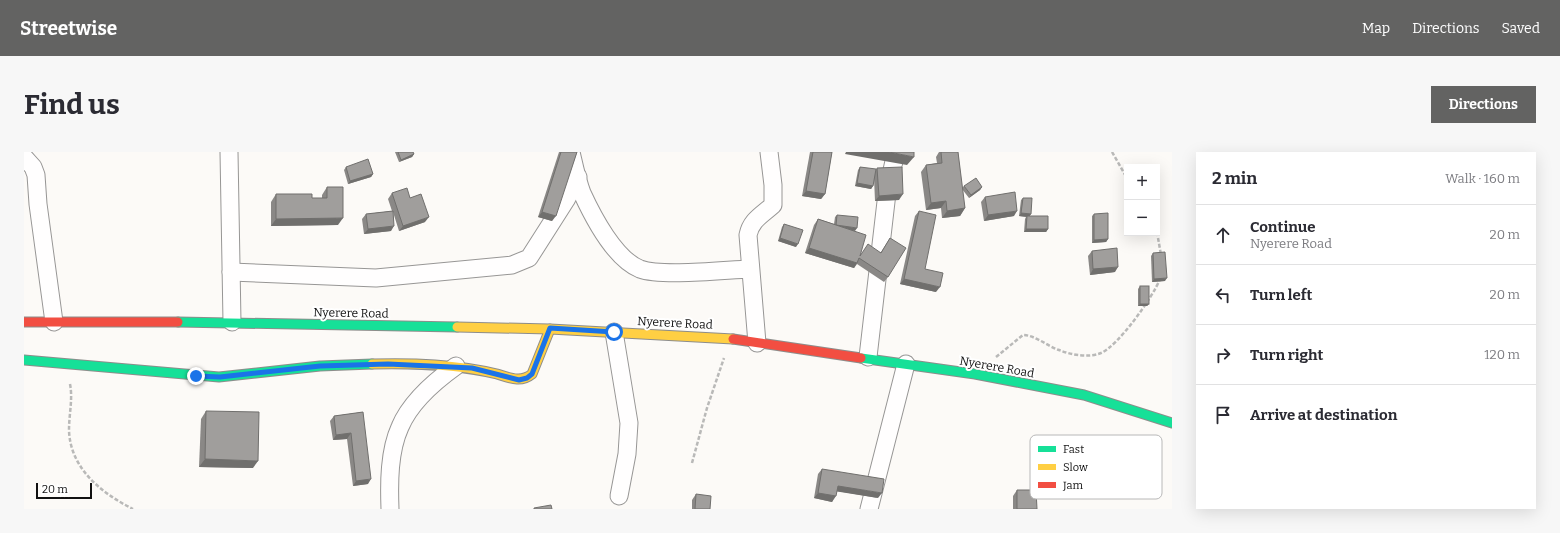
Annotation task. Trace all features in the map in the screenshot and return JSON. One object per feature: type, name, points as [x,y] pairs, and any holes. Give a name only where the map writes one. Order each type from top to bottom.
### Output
[{"type":"main road","name":"Nyerere Road","points":[[24,322],[232,322],[550,328],[731,339],[868,357],[975,374],[1084,396],[1172,423]]},
{"type":"main road","points":[[24,360],[102,368],[152,370],[196,376],[220,377],[320,366],[388,364],[456,366],[472,368],[519,380],[527,378],[532,374],[550,328]]},
{"type":"street","points":[[229,152],[232,322]]},
{"type":"street","points":[[757,343],[748,235],[750,226],[773,205],[773,185],[769,152]]},
{"type":"street","points":[[868,357],[887,193],[896,152]]},
{"type":"street","points":[[574,154],[582,192],[599,225],[621,256],[640,268],[661,272],[750,269]]},
{"type":"street","points":[[24,157],[33,167],[36,175],[41,232],[54,322]]},
{"type":"street","points":[[230,272],[316,277],[376,278],[512,265],[529,258],[566,200],[578,177]]},
{"type":"street","points":[[614,332],[629,423],[626,454],[619,496]]},
{"type":"street","points":[[869,509],[906,364]]},
{"type":"street","points":[[390,509],[389,488],[393,452],[400,426],[416,402],[430,386],[456,366]]},
{"type":"path","points":[[1112,152],[1124,173]]},
{"type":"path","points":[[1158,236],[1162,250],[1162,262]]},
{"type":"path","points":[[975,374],[1023,335],[1032,336],[1060,351],[1090,355],[1101,353],[1116,341],[1144,308],[1156,288],[1162,274]]},
{"type":"path","points":[[692,464],[707,408],[731,339]]},
{"type":"path","points":[[65,363],[71,395],[70,440],[75,457],[99,489],[133,509]]},
{"type":"building","points":[[398,152],[413,152],[414,154],[401,160]]},
{"type":"building","points":[[561,152],[577,152],[556,216],[542,212]]},
{"type":"building","points":[[813,152],[832,152],[825,194],[806,191]]},
{"type":"building","points":[[889,152],[914,152],[914,157]]},
{"type":"building","points":[[941,152],[958,152],[965,208],[947,211],[946,201],[931,203],[926,165],[942,163]]},
{"type":"building","points":[[368,159],[373,174],[350,181],[346,167]]},
{"type":"building","points":[[860,167],[876,169],[873,186],[857,183]]},
{"type":"building","points":[[902,167],[903,194],[879,196],[877,168]]},
{"type":"building","points":[[976,178],[982,187],[971,195],[964,186]]},
{"type":"building","points":[[327,187],[343,187],[343,218],[276,219],[276,194],[312,194],[312,198],[327,198]]},
{"type":"building","points":[[407,188],[410,198],[421,194],[429,217],[403,226],[392,193]]},
{"type":"building","points":[[1015,192],[1017,211],[988,215],[985,197]]},
{"type":"building","points":[[1023,198],[1032,198],[1031,214],[1021,213]]},
{"type":"building","points":[[393,211],[394,226],[368,229],[366,214]]},
{"type":"building","points":[[919,211],[936,215],[925,269],[943,273],[940,287],[904,279]]},
{"type":"building","points":[[1108,213],[1108,239],[1094,240],[1094,214]]},
{"type":"building","points":[[837,215],[858,217],[857,228],[836,225]]},
{"type":"building","points":[[1027,216],[1048,216],[1048,229],[1026,229]]},
{"type":"building","points":[[818,219],[866,235],[860,256],[868,244],[881,253],[890,238],[906,248],[888,277],[859,258],[857,263],[809,248]]},
{"type":"building","points":[[784,224],[803,230],[798,244],[780,238]]},
{"type":"building","points":[[1117,248],[1118,267],[1093,269],[1092,251]]},
{"type":"building","points":[[1165,252],[1167,278],[1154,279],[1153,253]]},
{"type":"building","points":[[1140,286],[1149,286],[1149,304],[1140,304]]},
{"type":"building","points":[[206,411],[259,412],[258,461],[205,459]]},
{"type":"building","points":[[363,412],[371,479],[356,481],[351,433],[336,435],[334,416]]},
{"type":"building","points":[[822,469],[884,479],[882,493],[838,486],[836,496],[818,493]]},
{"type":"building","points":[[1017,490],[1030,490],[1030,499],[1036,499],[1037,509],[1017,509]]},
{"type":"building","points":[[696,494],[711,496],[710,509],[695,509]]},
{"type":"building","points":[[551,505],[552,509],[534,509],[534,508]]},
{"type":"traffic: fast","points":[[178,322],[457,327]]},
{"type":"traffic: fast","points":[[861,358],[975,374],[1084,395],[1172,423]]},
{"type":"traffic: fast","points":[[24,360],[219,377],[320,366],[372,364]]},
{"type":"traffic: slow","points":[[457,327],[550,329],[733,339]]},
{"type":"traffic: slow","points":[[372,364],[451,366],[520,379],[528,377],[532,374],[550,329]]},
{"type":"traffic: jam","points":[[24,322],[178,322]]},
{"type":"traffic: jam","points":[[733,339],[861,358]]},
{"type":"route","points":[[196,376],[220,377],[320,366],[388,364],[456,366],[472,368],[519,380],[527,378],[532,374],[550,328],[614,332]]}]
